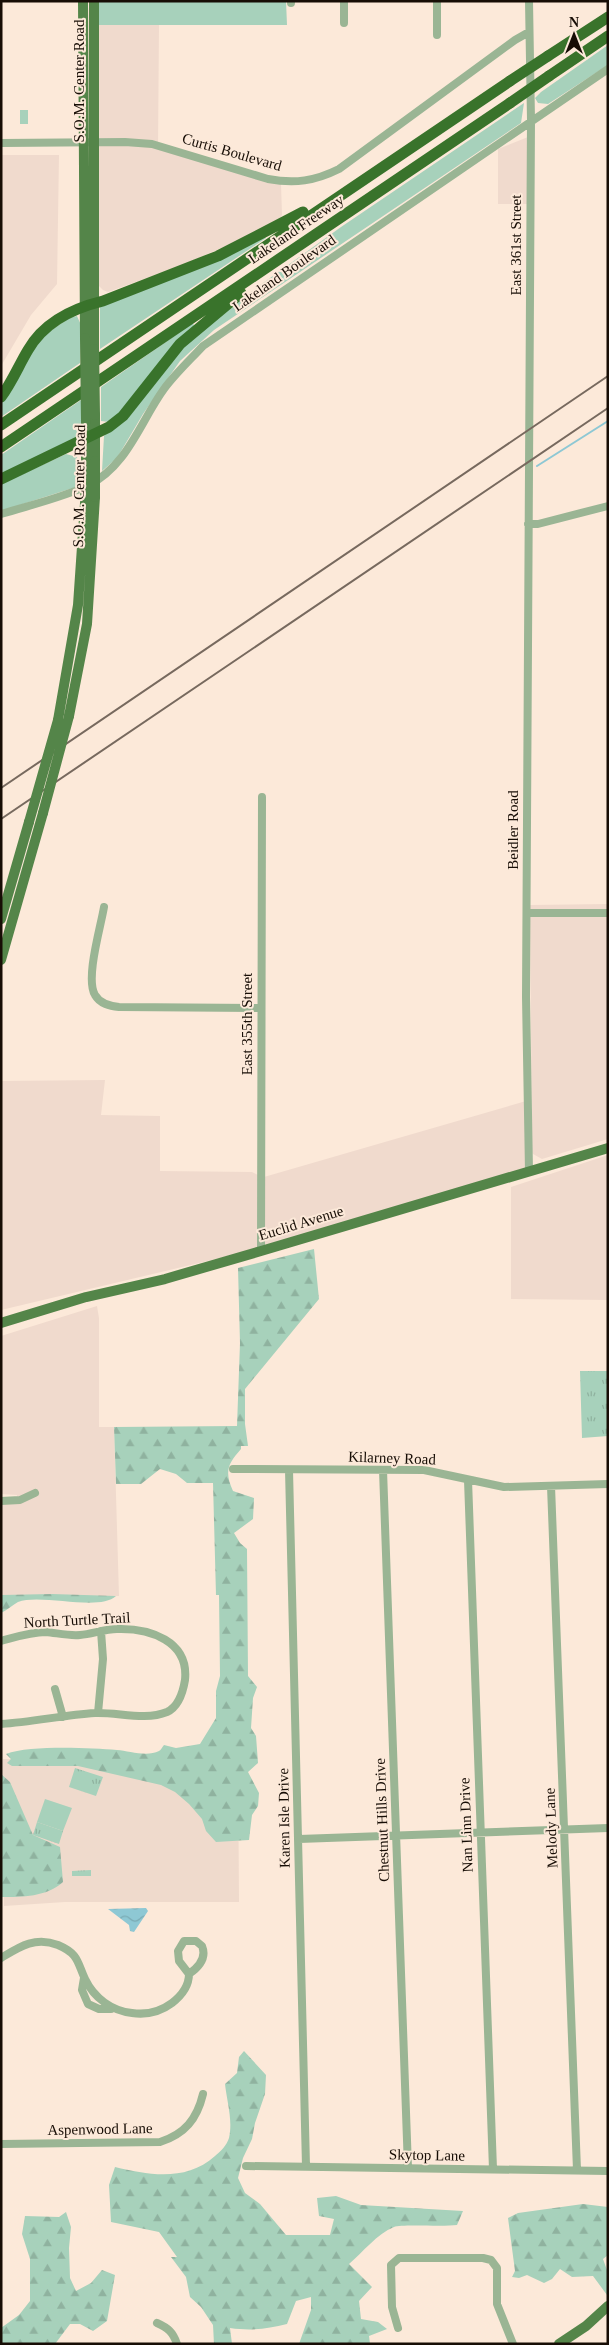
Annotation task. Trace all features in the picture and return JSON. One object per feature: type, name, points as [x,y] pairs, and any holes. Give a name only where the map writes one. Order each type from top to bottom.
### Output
[{"type":"highway","name":"Lakeland Freeway","points":[[1,425],[510,81],[608,17]]},
{"type":"highway","name":"Lakeland Freeway","points":[[1,447],[608,36]]},
{"type":"highway","points":[[1,396],[41,332],[59,319],[89,304],[218,256],[287,222],[369,176]]},
{"type":"highway","points":[[1,479],[109,427],[123,416],[180,344],[210,317],[375,198],[398,178]]},
{"type":"main road","name":"S.O.M. Center Road","points":[[84,1],[90,142]]},
{"type":"main road","name":"S.O.M. Center Road","points":[[1,960],[69,716],[87,624],[95,497],[95,461],[86,422],[94,1]]},
{"type":"main road","name":"S.O.M. Center Road","points":[[1,919],[58,720],[78,605],[86,469],[95,415],[89,335]]},
{"type":"main road","name":"Euclid Avenue","points":[[1,1323],[104,1292],[163,1279],[261,1251],[608,1148]]},
{"type":"main road","points":[[559,2344],[586,2326],[608,2306]]},
{"type":"street","points":[[344,1],[344,23]]},
{"type":"street","points":[[437,1],[437,35]]},
{"type":"street","name":"East 361st Street","points":[[528,489],[531,120],[529,1]]},
{"type":"street","name":"Curtis Boulevard","points":[[1,143],[90,142],[152,144],[268,179],[287,183],[306,181],[323,177],[339,169],[498,52],[529,32]]},
{"type":"street","name":"Lakeland Boulevard","points":[[1,514],[71,492],[90,484],[106,473],[122,458],[164,388],[202,346],[608,69]]},
{"type":"street","name":"Beidler Road","points":[[528,489],[527,913],[529,1171]]},
{"type":"street","points":[[528,524],[538,524],[608,506]]},
{"type":"street","name":"East 355th Street","points":[[261,1251],[262,797]]},
{"type":"street","points":[[104,907],[92,979],[95,996],[100,1002],[119,1007],[261,1008]]},
{"type":"street","points":[[527,913],[608,913]]},
{"type":"street","name":"Kilarney Road","points":[[233,1469],[437,1472],[504,1487],[608,1484]]},
{"type":"street","name":"Karen Isle Drive","points":[[289,1470],[306,2166]]},
{"type":"street","name":"Chestnut Hills Drive","points":[[383,1470],[408,2168]]},
{"type":"street","name":"Nan Linn Drive","points":[[468,1480],[493,2169]]},
{"type":"street","name":"Melody Lane","points":[[551,1486],[577,2170]]},
{"type":"street","points":[[1,1501],[20,1500],[35,1493]]},
{"type":"street","name":"North Turtle Trail","points":[[1,1641],[32,1633],[78,1635],[116,1629],[160,1635],[179,1650],[185,1676],[184,1690],[169,1711],[154,1716],[98,1713]]},
{"type":"street","points":[[1,1724],[98,1713],[103,1659],[101,1631]]},
{"type":"street","points":[[55,1689],[63,1717]]},
{"type":"street","points":[[299,1839],[608,1828]]},
{"type":"street","points":[[1,1958],[25,1944],[49,1942],[71,1952],[81,1966],[84,1978],[97,1996],[111,2009]]},
{"type":"street","points":[[84,1978],[82,1990],[88,2004],[99,2009],[140,2014],[160,2010],[173,2002],[188,1982],[189,1974]]},
{"type":"street","name":"Aspenwood Lane","points":[[1,2144],[160,2142],[182,2132],[192,2122],[199,2109],[203,2094]]},
{"type":"street","name":"Skytop Lane","points":[[246,2166],[608,2171]]},
{"type":"street","points":[[398,2328],[392,2308],[391,2265],[394,2260],[399,2258],[483,2258],[491,2260],[497,2268],[497,2304],[513,2344]]},
{"type":"street","points":[[157,2323],[168,2328],[174,2334],[177,2344]]},
{"type":"shaded area","points":[[98,25],[159,25],[158,148],[281,184],[282,215],[278,223],[180,266],[108,292],[97,284]]},
{"type":"shaded area","points":[[528,137],[528,204],[498,204],[498,149]]},
{"type":"shaded area","points":[[1,155],[59,155],[57,284],[31,315],[1,366]]},
{"type":"shaded area","points":[[608,904],[608,1139],[542,1159],[533,1154],[532,1151],[530,905]]},
{"type":"shaded area","points":[[105,1080],[101,1115],[160,1116],[160,1171],[252,1172],[260,1176],[258,1249],[1,1310],[1,1081]]},
{"type":"shaded area","points":[[526,1101],[527,1169],[264,1247],[264,1177]]},
{"type":"shaded area","points":[[608,1155],[608,1300],[511,1299],[511,1187]]},
{"type":"shaded area","points":[[97,1306],[99,1318],[99,1427],[114,1427],[119,1596],[1,1597],[1,1502],[16,1502],[17,1495],[1,1494],[1,1336]]},
{"type":"shaded area","points":[[3,1759],[238,1760],[239,1902],[65,1902],[4,1906]]},
{"type":"green space","points":[[98,1],[286,1],[287,25],[98,25]]},
{"type":"green space","points":[[608,45],[608,65],[548,104],[538,103],[535,98],[541,92]]},
{"type":"green space","points":[[524,103],[521,123],[214,330],[180,361],[143,414],[117,458],[102,471],[104,436],[181,347],[227,309],[341,227]]},
{"type":"green space","points":[[20,110],[28,110],[28,124],[20,124]]},
{"type":"green space","points":[[265,236],[266,238],[100,349],[100,307]]},
{"type":"green space","points":[[77,316],[81,325],[80,363],[1,417],[1,401],[36,341],[69,318]]},
{"type":"green space","points":[[193,323],[194,326],[130,404],[109,422],[101,421],[101,387]]},
{"type":"green space","points":[[81,400],[81,429],[77,437],[1,474],[1,455]]},
{"type":"green space","points":[[66,454],[77,457],[80,469],[79,486],[1,511],[1,484]]},
{"type":"green space","points":[[314,1249],[319,1299],[245,1389],[245,1424],[248,1446],[241,1446],[241,1449],[230,1464],[228,1473],[233,1491],[254,1498],[253,1519],[234,1533],[240,1543],[247,1549],[248,1676],[257,1687],[253,1698],[251,1728],[256,1736],[258,1763],[248,1772],[259,1793],[258,1806],[252,1815],[249,1840],[216,1842],[206,1831],[202,1819],[189,1804],[175,1792],[161,1785],[78,1766],[12,1766],[7,1763],[11,1759],[6,1754],[30,1749],[60,1748],[117,1750],[144,1754],[154,1753],[160,1751],[164,1745],[176,1748],[200,1744],[216,1718],[216,1691],[220,1676],[219,1595],[216,1595],[213,1483],[187,1483],[176,1474],[160,1469],[141,1484],[116,1484],[114,1427],[237,1426],[240,1343],[238,1268]]},
{"type":"green space","points":[[580,1371],[608,1371],[608,1436],[582,1438]]},
{"type":"green space","points":[[1,1595],[116,1596],[108,1600],[84,1603],[28,1600],[18,1602],[1,1613]]},
{"type":"green space","points":[[75,1768],[103,1777],[96,1796],[69,1787]]},
{"type":"green space","points":[[1,1774],[10,1782],[33,1835],[60,1847],[63,1882],[49,1891],[26,1896],[1,1897]]},
{"type":"green space","points":[[45,1799],[72,1808],[63,1831],[37,1822]]},
{"type":"green space","points":[[37,1822],[63,1831],[59,1844],[33,1835]]},
{"type":"green space","points":[[91,1870],[91,1876],[72,1876],[72,1871]]},
{"type":"green space","points":[[244,2051],[266,2075],[265,2094],[238,2178],[245,2193],[260,2204],[286,2235],[330,2235],[334,2219],[319,2216],[317,2198],[336,2196],[361,2205],[463,2211],[457,2225],[394,2227],[376,2239],[349,2264],[372,2287],[359,2301],[361,2319],[378,2322],[387,2329],[369,2336],[370,2344],[299,2344],[311,2310],[311,2297],[296,2301],[287,2324],[259,2329],[230,2328],[232,2344],[214,2344],[213,2325],[201,2307],[190,2297],[186,2277],[171,2257],[177,2257],[159,2232],[111,2222],[109,2185],[115,2167],[154,2174],[180,2173],[204,2164],[225,2146],[229,2138],[230,2124],[225,2084],[237,2073],[239,2057]]},
{"type":"green space","points":[[583,2204],[608,2207],[608,2255],[603,2259],[608,2273],[607,2295],[593,2276],[572,2277],[560,2269],[552,2279],[544,2283],[527,2275],[519,2278],[512,2277],[515,2271],[508,2218],[518,2213]]},
{"type":"green space","points":[[66,2212],[71,2227],[69,2248],[70,2278],[76,2291],[91,2283],[102,2270],[115,2275],[107,2321],[93,2331],[80,2324],[70,2324],[55,2344],[1,2344],[1,2328],[19,2315],[30,2301],[30,2259],[22,2234],[25,2216],[59,2217]]},
{"type":"water","points":[[146,1908],[148,1911],[134,1932],[130,1931],[129,1925],[108,1909]]},
{"type":"waterway","points":[[537,466],[608,421]]},
{"type":"railway","points":[[1,788],[608,376]]},
{"type":"railway","points":[[1,819],[608,408]]}]
